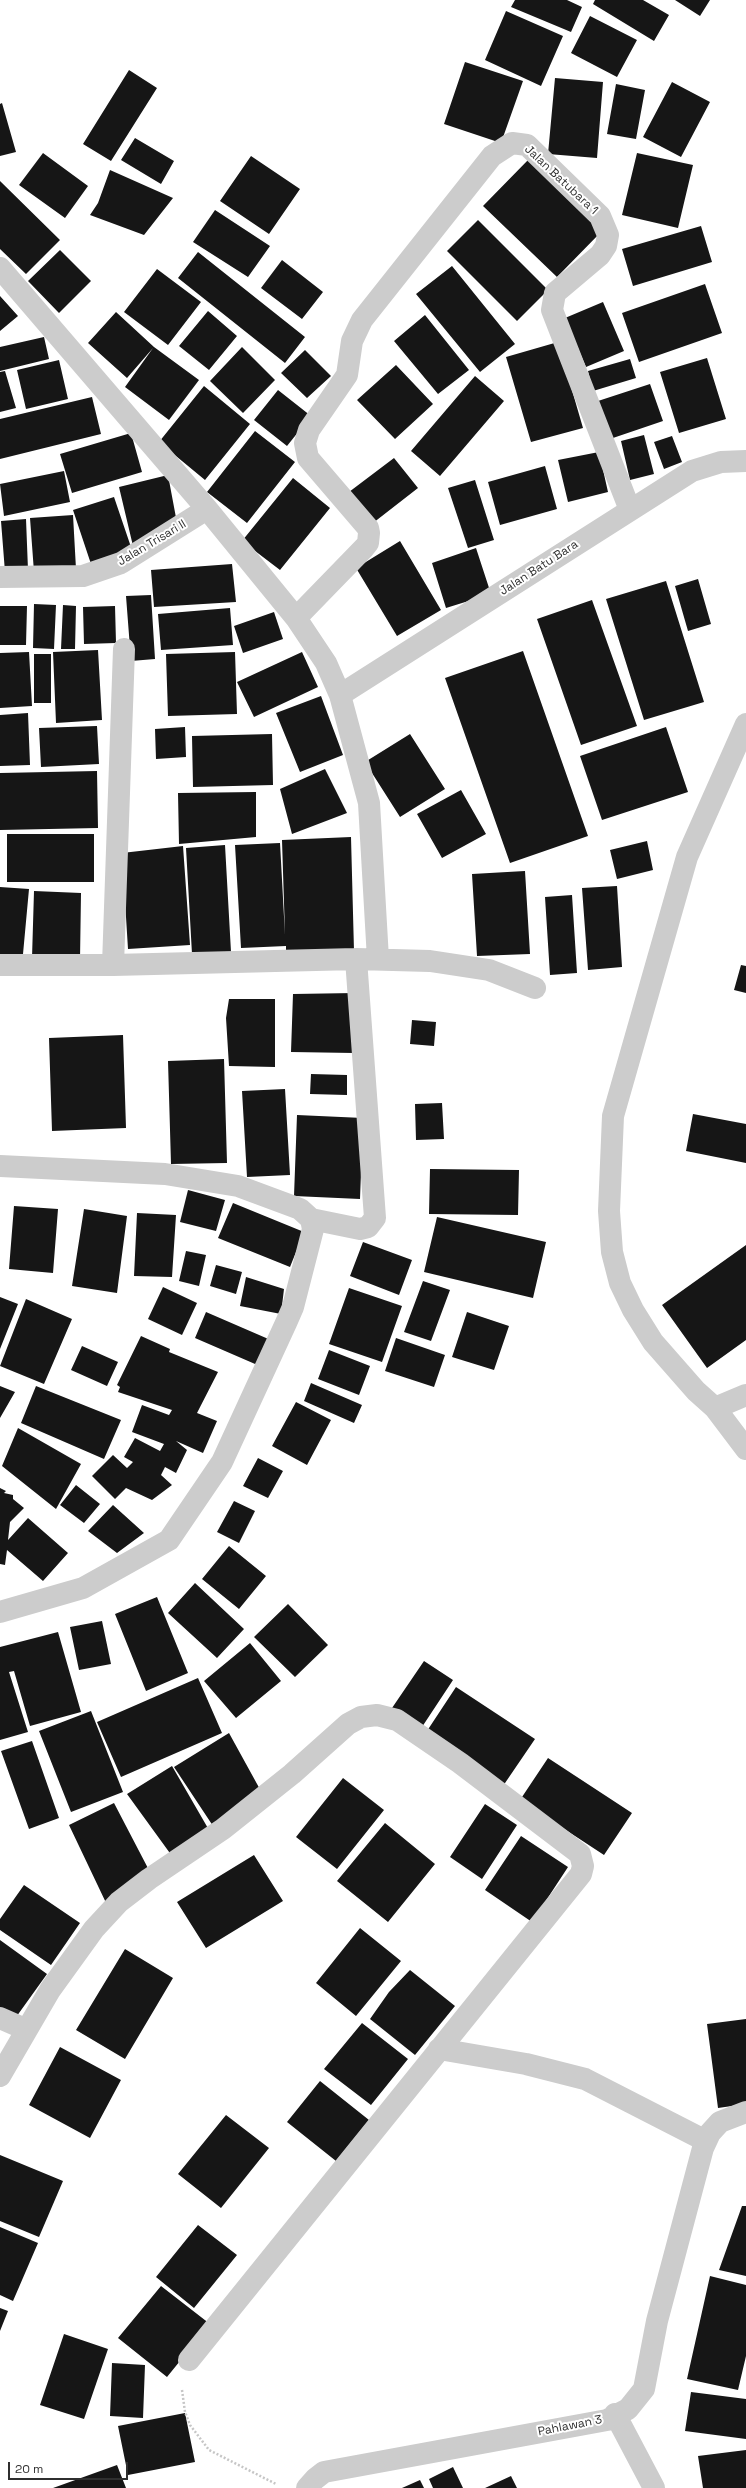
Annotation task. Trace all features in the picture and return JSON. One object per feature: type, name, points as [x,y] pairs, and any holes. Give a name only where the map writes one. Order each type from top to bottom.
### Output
[{"type":"street","name":"Jalan Batubara 1","points":[[296,618],[364,548],[368,543],[369,533],[368,528],[308,458],[305,443],[309,430],[347,375],[351,360],[352,341],[362,320],[492,156],[512,143],[527,145],[600,216],[608,235],[606,246],[591,264],[555,293],[552,310],[630,510]]},
{"type":"street","points":[[0,268],[207,509],[296,618],[326,663],[340,694],[369,804],[378,959]]},
{"type":"street","name":"Jalan Batu Bara","points":[[340,694],[630,510],[705,465],[721,462],[746,461]]},
{"type":"street","name":"Jalan Trisari II","points":[[0,576],[83,576],[122,564],[207,509]]},
{"type":"street","points":[[113,965],[124,649]]},
{"type":"street","points":[[746,724],[687,857],[613,1116],[610,1166],[612,1252],[620,1283],[633,1310],[653,1342],[696,1391],[715,1408],[746,1448]]},
{"type":"street","points":[[0,1166],[165,1174],[216,1182],[238,1186],[300,1209],[311,1219],[360,1229],[368,1227],[375,1218],[356,959]]},
{"type":"street","points":[[0,965],[113,965],[378,959],[464,965],[489,970],[536,988]]},
{"type":"street","points":[[0,1612],[83,1588],[169,1540],[222,1462],[286,1323],[312,1234],[311,1219]]},
{"type":"street","points":[[715,1408],[746,1395]]},
{"type":"street","points":[[0,2076],[25,2029],[77,1951],[94,1929],[119,1902],[149,1879],[224,1829],[292,1774],[348,1724],[362,1717],[377,1715],[397,1720],[460,1763],[575,1848],[583,1860],[581,1874],[189,2360]]},
{"type":"street","points":[[0,2018],[25,2029]]},
{"type":"street","points":[[439,2049],[526,2064],[585,2079],[706,2141]]},
{"type":"street","name":"Pahlawan 3","points":[[307,2488],[314,2479],[324,2472],[607,2420],[615,2414],[628,2409],[644,2389],[657,2321],[682,2223],[706,2141],[710,2133],[720,2122],[746,2112]]},
{"type":"street","points":[[615,2414],[654,2488]]},
{"type":"path","points":[[189,2360],[183,2380],[184,2405],[190,2425],[201,2442],[209,2450],[277,2485]]},
{"type":"building","points":[[515,0],[567,0],[582,7],[571,32],[511,7]]},
{"type":"building","points":[[595,0],[643,0],[669,15],[654,41],[593,4]]},
{"type":"building","points":[[675,0],[710,0],[700,16]]},
{"type":"building","points":[[506,11],[563,36],[541,86],[485,60]]},
{"type":"building","points":[[590,16],[637,40],[617,77],[571,53]]},
{"type":"building","points":[[465,62],[523,81],[501,143],[444,124]]},
{"type":"building","points":[[129,70],[157,88],[111,161],[83,144]]},
{"type":"building","points":[[555,78],[603,82],[597,158],[548,154]]},
{"type":"building","points":[[672,82],[710,102],[681,157],[643,137]]},
{"type":"building","points":[[616,84],[645,90],[636,139],[607,134]]},
{"type":"building","points":[[2,103],[16,152],[0,156],[0,104]]},
{"type":"building","points":[[135,138],[174,161],[161,184],[121,160]]},
{"type":"building","points":[[43,153],[88,186],[65,218],[19,185]]},
{"type":"building","points":[[637,153],[693,165],[678,228],[622,215]]},
{"type":"building","points":[[251,156],[300,189],[269,234],[220,201]]},
{"type":"building","points":[[528,160],[602,231],[557,277],[483,206]]},
{"type":"building","points":[[110,170],[173,198],[144,235],[90,215],[98,203]]},
{"type":"building","points":[[0,181],[60,240],[26,274],[0,249]]},
{"type":"building","points":[[215,210],[270,246],[248,277],[193,242]]},
{"type":"building","points":[[478,220],[548,290],[517,321],[447,251]]},
{"type":"building","points":[[701,226],[712,262],[633,286],[622,249]]},
{"type":"building","points":[[60,250],[91,281],[59,313],[28,281]]},
{"type":"building","points":[[198,252],[305,337],[285,363],[178,278]]},
{"type":"building","points":[[282,260],[323,292],[302,319],[261,288]]},
{"type":"building","points":[[452,266],[515,344],[480,372],[416,294]]},
{"type":"building","points":[[157,269],[201,302],[168,345],[124,312]]},
{"type":"building","points":[[705,284],[722,333],[639,362],[622,313]]},
{"type":"building","points":[[0,296],[18,316],[0,331]]},
{"type":"building","points":[[603,302],[624,351],[586,367],[565,318]]},
{"type":"building","points":[[208,311],[237,336],[209,370],[179,346]]},
{"type":"building","points":[[116,312],[154,347],[199,380],[169,420],[125,387],[153,348],[127,378],[88,343]]},
{"type":"building","points":[[425,315],[469,370],[438,394],[394,341]]},
{"type":"building","points":[[44,337],[49,359],[0,371],[0,347]]},
{"type":"building","points":[[558,342],[583,428],[531,442],[506,357]]},
{"type":"building","points":[[242,347],[275,380],[243,413],[210,381]]},
{"type":"building","points":[[305,350],[331,376],[307,398],[281,373]]},
{"type":"building","points":[[707,358],[726,419],[679,433],[660,372]]},
{"type":"building","points":[[630,359],[636,378],[593,391],[588,371]]},
{"type":"building","points":[[59,360],[68,399],[26,409],[17,370]]},
{"type":"building","points":[[396,365],[433,404],[395,439],[357,400]]},
{"type":"building","points":[[5,371],[16,408],[0,412],[0,372]]},
{"type":"building","points":[[475,376],[504,401],[440,476],[411,451]]},
{"type":"building","points":[[650,384],[663,421],[610,439],[598,401]]},
{"type":"building","points":[[204,386],[250,424],[205,480],[159,442]]},
{"type":"building","points":[[278,390],[311,416],[287,446],[254,420]]},
{"type":"building","points":[[92,397],[101,434],[0,459],[0,419]]},
{"type":"building","points":[[255,431],[295,462],[247,523],[207,492]]},
{"type":"building","points":[[131,433],[142,472],[72,493],[60,454]]},
{"type":"building","points":[[644,435],[654,474],[630,480],[621,441]]},
{"type":"building","points":[[672,436],[682,462],[664,469],[654,442]]},
{"type":"building","points":[[599,452],[608,492],[568,502],[558,460]]},
{"type":"building","points":[[394,458],[418,488],[373,523],[349,492]]},
{"type":"building","points":[[545,466],[557,509],[500,525],[488,482]]},
{"type":"building","points":[[64,471],[70,502],[4,516],[0,484]]},
{"type":"building","points":[[168,475],[177,523],[133,546],[119,487]]},
{"type":"building","points":[[293,478],[330,508],[280,570],[242,541]]},
{"type":"building","points":[[475,480],[494,540],[468,548],[448,488]]},
{"type":"building","points":[[114,497],[132,550],[91,564],[73,510]]},
{"type":"building","points":[[73,515],[76,569],[34,572],[30,518]]},
{"type":"building","points":[[26,519],[28,570],[5,572],[1,521]]},
{"type":"building","points":[[400,541],[441,610],[397,636],[356,568]]},
{"type":"building","points":[[476,548],[491,594],[446,608],[432,563]]},
{"type":"building","points":[[232,564],[236,602],[154,607],[151,570]]},
{"type":"building","points":[[698,579],[711,624],[688,631],[675,586]]},
{"type":"building","points":[[666,581],[704,702],[644,720],[606,599]]},
{"type":"building","points":[[151,595],[155,659],[131,661],[126,596]]},
{"type":"building","points":[[592,600],[637,726],[581,745],[537,619]]},
{"type":"building","points":[[34,604],[56,605],[54,649],[33,648]]},
{"type":"building","points":[[63,605],[76,606],[75,649],[61,649]]},
{"type":"building","points":[[0,606],[27,606],[26,645],[0,645]]},
{"type":"building","points":[[115,606],[116,643],[84,644],[83,607]]},
{"type":"building","points":[[230,608],[233,645],[161,650],[158,614]]},
{"type":"building","points":[[274,612],[283,639],[243,653],[234,626]]},
{"type":"building","points":[[98,650],[102,720],[56,723],[53,652]]},
{"type":"building","points":[[523,651],[588,836],[510,863],[445,678]]},
{"type":"building","points":[[29,652],[32,706],[0,708],[0,653]]},
{"type":"building","points":[[235,652],[237,714],[168,716],[166,654]]},
{"type":"building","points":[[302,652],[318,687],[254,717],[237,682]]},
{"type":"building","points":[[34,654],[51,654],[51,703],[34,703]]},
{"type":"building","points":[[321,696],[343,755],[300,772],[276,713]]},
{"type":"building","points":[[28,713],[30,765],[0,766],[0,715]]},
{"type":"building","points":[[97,726],[99,764],[41,767],[39,728]]},
{"type":"building","points":[[185,727],[186,757],[156,759],[155,729]]},
{"type":"building","points":[[666,727],[688,792],[602,820],[580,756]]},
{"type":"building","points":[[272,734],[273,785],[193,787],[192,736]]},
{"type":"building","points":[[410,734],[445,789],[400,817],[365,762]]},
{"type":"building","points":[[325,769],[347,813],[292,834],[280,789]]},
{"type":"building","points":[[97,771],[98,828],[0,830],[0,773]]},
{"type":"building","points":[[461,790],[486,834],[442,858],[417,814]]},
{"type":"building","points":[[256,792],[256,837],[179,844],[178,793]]},
{"type":"building","points":[[7,834],[94,834],[94,882],[7,882]]},
{"type":"building","points":[[351,837],[354,951],[286,953],[286,946],[241,948],[235,845],[280,843],[285,935],[282,840]]},
{"type":"building","points":[[647,841],[653,870],[617,879],[610,850]]},
{"type":"building","points":[[225,845],[231,952],[192,954],[186,848]]},
{"type":"building","points":[[183,846],[190,945],[128,949],[122,853]]},
{"type":"building","points":[[525,871],[530,954],[477,956],[472,874]]},
{"type":"building","points":[[617,886],[622,967],[588,970],[582,888]]},
{"type":"building","points":[[0,887],[29,889],[23,954],[0,955]]},
{"type":"building","points":[[34,891],[81,893],[80,960],[32,958]]},
{"type":"building","points":[[572,895],[577,973],[550,975],[545,897]]},
{"type":"building","points":[[741,965],[746,966],[746,993],[734,990]]},
{"type":"building","points":[[355,993],[354,1053],[291,1052],[293,994]]},
{"type":"building","points":[[229,999],[275,999],[275,1067],[229,1066],[226,1018]]},
{"type":"building","points":[[412,1020],[436,1022],[434,1046],[410,1044]]},
{"type":"building","points":[[123,1035],[126,1128],[52,1131],[49,1038]]},
{"type":"building","points":[[224,1059],[227,1163],[171,1164],[168,1061]]},
{"type":"building","points":[[311,1074],[347,1075],[347,1095],[310,1094]]},
{"type":"building","points":[[285,1089],[290,1175],[247,1177],[242,1091]]},
{"type":"building","points":[[442,1103],[444,1139],[416,1140],[415,1104]]},
{"type":"building","points":[[693,1114],[746,1124],[746,1163],[686,1151]]},
{"type":"building","points":[[297,1115],[363,1118],[360,1199],[294,1196]]},
{"type":"building","points":[[430,1169],[519,1170],[518,1215],[429,1214]]},
{"type":"building","points":[[188,1190],[225,1200],[216,1231],[180,1222]]},
{"type":"building","points":[[233,1203],[304,1232],[290,1267],[218,1238]]},
{"type":"building","points":[[14,1206],[58,1209],[53,1273],[9,1269]]},
{"type":"building","points":[[84,1209],[127,1216],[117,1293],[72,1286]]},
{"type":"building","points":[[137,1213],[176,1215],[172,1277],[134,1276]]},
{"type":"building","points":[[437,1217],[546,1242],[533,1298],[424,1272]]},
{"type":"building","points":[[363,1242],[412,1260],[399,1295],[350,1276]]},
{"type":"building","points":[[746,1245],[746,1340],[707,1368],[662,1305]]},
{"type":"building","points":[[186,1251],[206,1255],[199,1286],[179,1281]]},
{"type":"building","points":[[216,1265],[242,1272],[236,1294],[210,1286]]},
{"type":"building","points":[[246,1277],[284,1289],[281,1314],[240,1306]]},
{"type":"building","points":[[423,1281],[450,1290],[431,1341],[404,1332]]},
{"type":"building","points":[[163,1287],[197,1303],[182,1335],[148,1319]]},
{"type":"building","points":[[349,1288],[402,1306],[382,1362],[329,1344]]},
{"type":"building","points":[[0,1297],[18,1304],[0,1349]]},
{"type":"building","points":[[26,1299],[72,1319],[44,1384],[0,1366]]},
{"type":"building","points":[[206,1312],[273,1341],[262,1367],[195,1338]]},
{"type":"building","points":[[467,1312],[509,1326],[494,1370],[452,1357]]},
{"type":"building","points":[[141,1336],[170,1349],[169,1352],[218,1372],[197,1413],[217,1421],[203,1453],[176,1441],[187,1450],[176,1473],[165,1467],[161,1475],[172,1485],[152,1500],[126,1488],[115,1499],[92,1476],[113,1455],[127,1468],[133,1462],[124,1457],[135,1438],[160,1451],[164,1444],[132,1432],[142,1405],[169,1415],[172,1410],[118,1392],[120,1387],[117,1385]]},
{"type":"building","points":[[396,1338],[445,1355],[434,1387],[385,1371]]},
{"type":"building","points":[[82,1346],[118,1362],[107,1386],[71,1370]]},
{"type":"building","points":[[329,1350],[370,1366],[359,1395],[318,1379]]},
{"type":"building","points":[[311,1383],[362,1405],[354,1423],[304,1401]]},
{"type":"building","points":[[0,1386],[15,1392],[0,1418]]},
{"type":"building","points":[[36,1386],[121,1420],[104,1459],[21,1423]]},
{"type":"building","points":[[296,1402],[331,1420],[307,1465],[272,1446]]},
{"type":"building","points":[[18,1428],[81,1464],[56,1509],[2,1466]]},
{"type":"building","points":[[258,1458],[283,1471],[268,1498],[243,1486]]},
{"type":"building","points":[[76,1485],[100,1504],[84,1523],[60,1505]]},
{"type":"building","points":[[0,1488],[6,1491],[4,1493],[13,1495],[13,1499],[24,1508],[10,1522],[8,1540],[28,1518],[68,1553],[43,1581],[7,1550],[5,1565],[0,1564]]},
{"type":"building","points":[[234,1501],[255,1511],[239,1543],[217,1532]]},
{"type":"building","points":[[113,1505],[144,1533],[117,1553],[88,1531]]},
{"type":"building","points":[[229,1546],[266,1576],[239,1609],[202,1579]]},
{"type":"building","points":[[195,1583],[244,1629],[217,1658],[168,1613]]},
{"type":"building","points":[[157,1597],[188,1673],[146,1691],[115,1614]]},
{"type":"building","points":[[288,1604],[328,1645],[295,1677],[254,1637]]},
{"type":"building","points":[[102,1621],[111,1664],[79,1670],[70,1627]]},
{"type":"building","points":[[58,1632],[81,1712],[30,1726],[14,1671],[9,1672],[28,1732],[0,1740],[0,1647]]},
{"type":"building","points":[[250,1643],[281,1681],[236,1718],[204,1681]]},
{"type":"building","points":[[424,1661],[453,1680],[422,1727],[392,1708]]},
{"type":"building","points":[[198,1678],[222,1733],[121,1777],[97,1722]]},
{"type":"building","points":[[456,1687],[535,1739],[503,1786],[425,1734]]},
{"type":"building","points":[[91,1711],[123,1792],[71,1812],[39,1731]]},
{"type":"building","points":[[229,1733],[262,1793],[215,1829],[174,1767]]},
{"type":"building","points":[[32,1741],[59,1818],[29,1829],[1,1751]]},
{"type":"building","points":[[548,1758],[632,1813],[604,1855],[520,1800]]},
{"type":"building","points":[[172,1766],[209,1830],[172,1856],[127,1794]]},
{"type":"building","points":[[343,1778],[384,1810],[337,1869],[296,1837]]},
{"type":"building","points":[[114,1803],[151,1874],[108,1907],[69,1825]]},
{"type":"building","points":[[485,1804],[517,1825],[482,1879],[450,1857]]},
{"type":"building","points":[[385,1823],[435,1864],[388,1922],[337,1881]]},
{"type":"building","points":[[521,1836],[568,1867],[532,1922],[485,1890]]},
{"type":"building","points":[[254,1855],[283,1901],[206,1948],[177,1902]]},
{"type":"building","points":[[24,1885],[80,1923],[51,1965],[0,1930],[0,1919]]},
{"type":"building","points":[[360,1928],[401,1961],[356,2016],[316,1983]]},
{"type":"building","points":[[0,1940],[47,1974],[14,2020],[0,2010]]},
{"type":"building","points":[[125,1949],[173,1978],[125,2059],[76,2030]]},
{"type":"building","points":[[410,1970],[455,2006],[415,2055],[370,2019],[389,1992]]},
{"type":"building","points":[[746,2019],[746,2104],[718,2108],[707,2024]]},
{"type":"building","points":[[362,2023],[408,2059],[371,2105],[324,2069]]},
{"type":"building","points":[[60,2047],[121,2080],[90,2138],[29,2105]]},
{"type":"building","points":[[320,2081],[369,2120],[336,2161],[287,2122]]},
{"type":"building","points":[[226,2115],[269,2148],[221,2208],[178,2174]]},
{"type":"building","points":[[0,2155],[63,2181],[39,2237],[0,2221]]},
{"type":"building","points":[[742,2206],[746,2206],[746,2276],[719,2270]]},
{"type":"building","points":[[198,2225],[237,2255],[194,2308],[156,2277]]},
{"type":"building","points":[[0,2227],[38,2243],[13,2301],[0,2295]]},
{"type":"building","points":[[710,2276],[746,2285],[746,2356],[738,2390],[687,2379]]},
{"type":"building","points":[[161,2286],[210,2324],[167,2377],[118,2338]]},
{"type":"building","points":[[0,2308],[8,2311],[0,2331]]},
{"type":"building","points":[[64,2334],[108,2349],[84,2419],[40,2405]]},
{"type":"building","points":[[112,2363],[145,2365],[143,2418],[110,2416]]},
{"type":"building","points":[[691,2392],[746,2399],[746,2439],[685,2431]]},
{"type":"building","points":[[185,2413],[195,2462],[128,2475],[118,2426]]},
{"type":"building","points":[[746,2450],[746,2488],[703,2488],[698,2456]]},
{"type":"building","points":[[117,2465],[126,2488],[53,2488]]},
{"type":"building","points":[[453,2467],[463,2488],[433,2488],[429,2479]]},
{"type":"building","points":[[511,2476],[517,2488],[485,2488]]},
{"type":"building","points":[[420,2480],[424,2488],[402,2488]]}]
